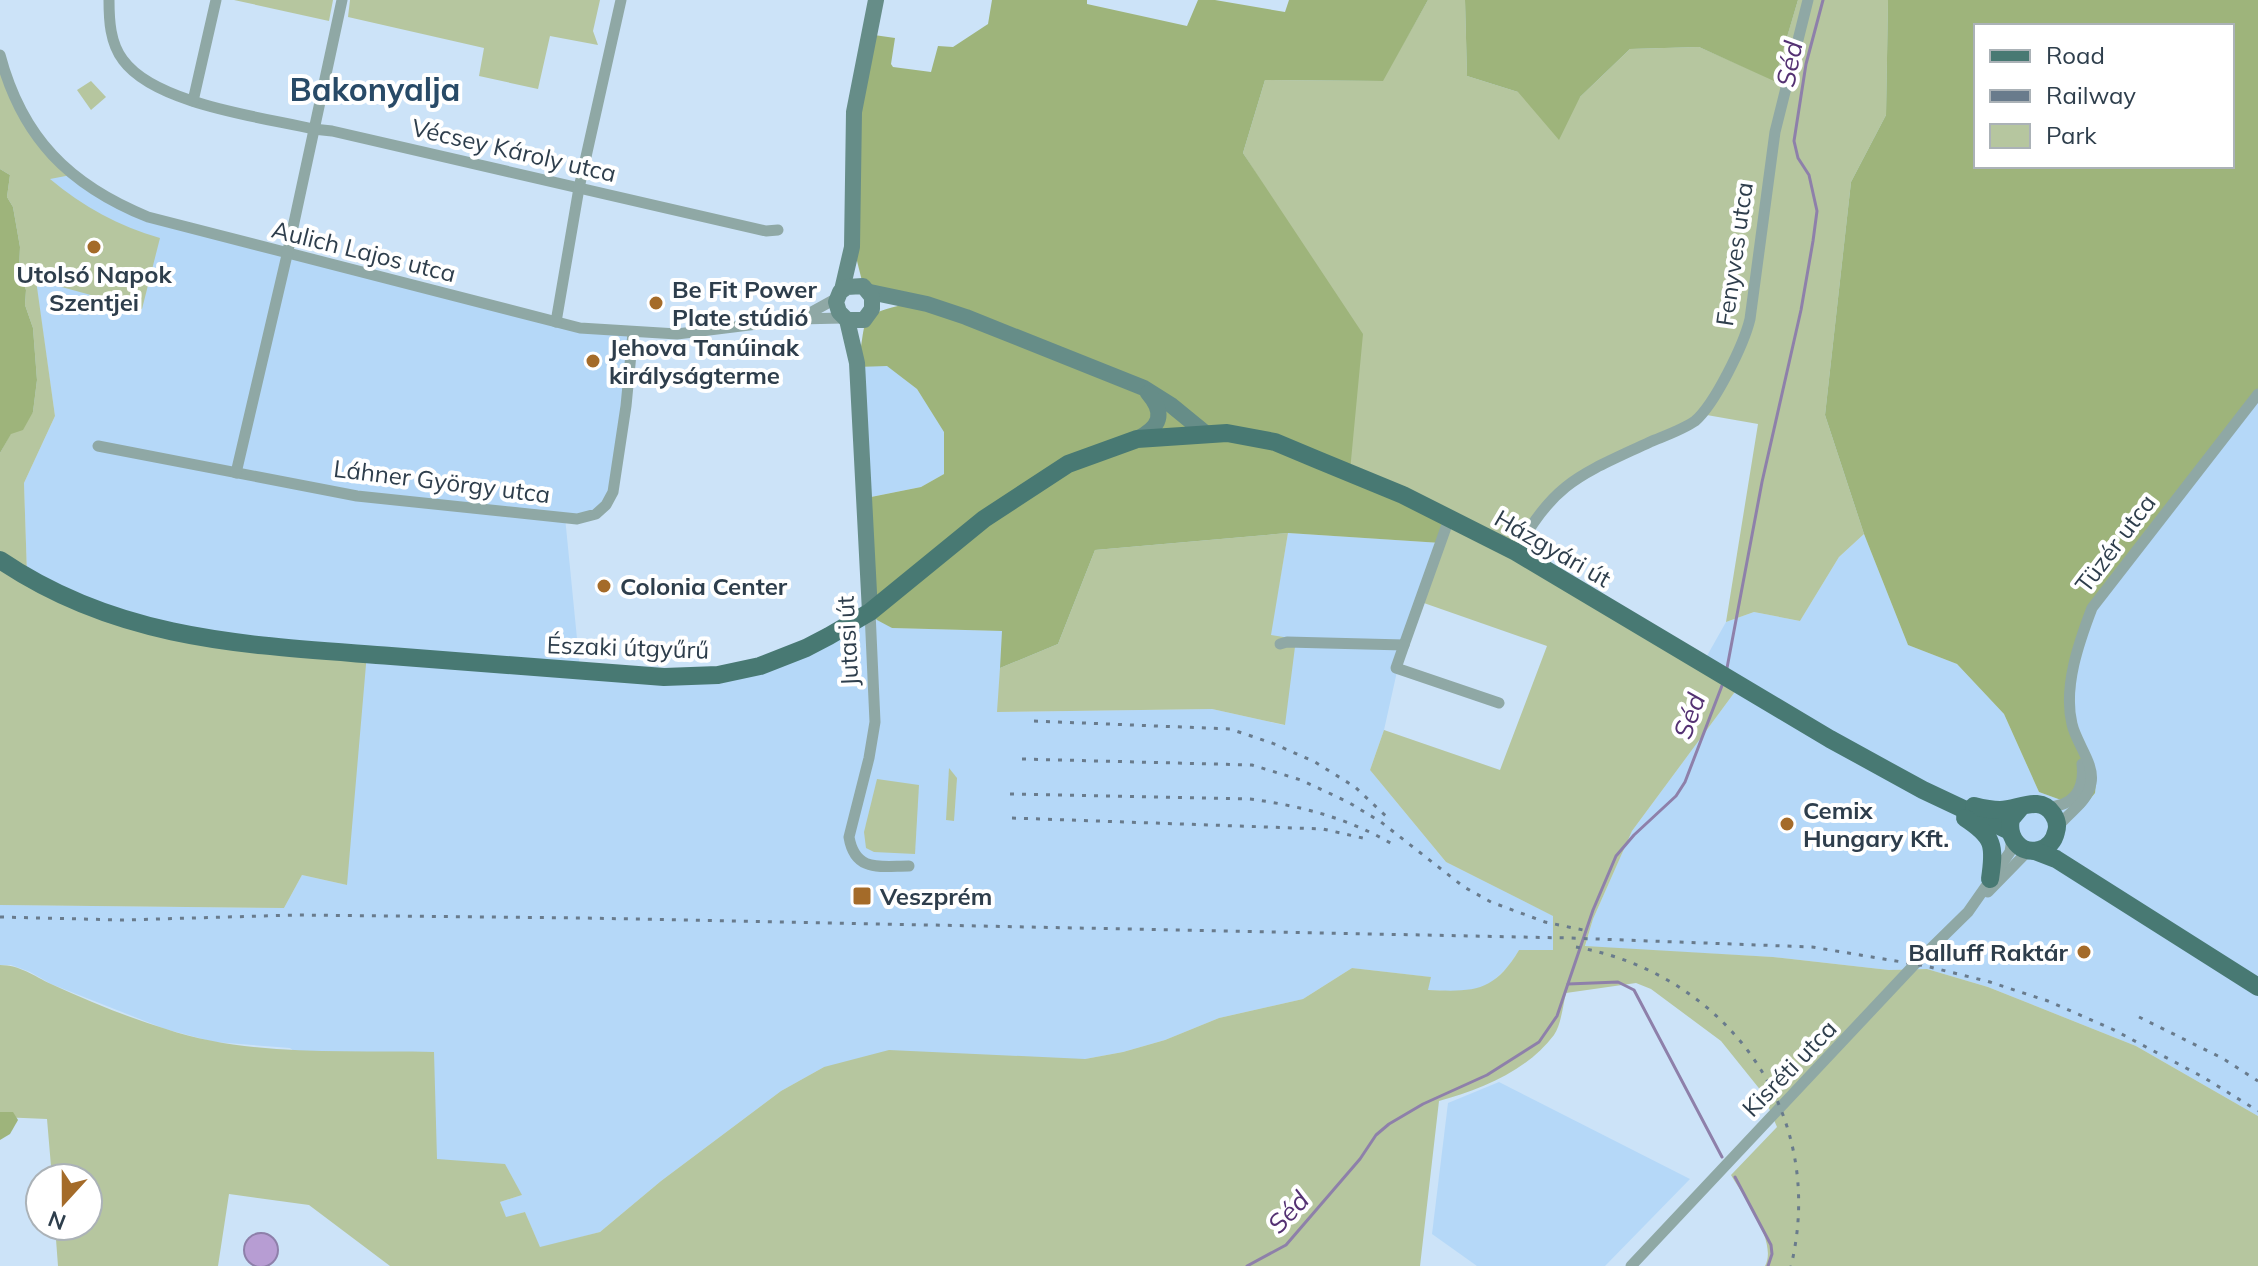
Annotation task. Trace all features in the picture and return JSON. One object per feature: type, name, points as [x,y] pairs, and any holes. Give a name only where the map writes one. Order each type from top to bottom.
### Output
[{"type":"main road","name":"Házgyári út","points":[[1204,432],[1238,434],[1275,442],[1403,495],[1516,552],[1923,790],[2011,834]]},
{"type":"main road","name":"Északi útgyűrű","points":[[0,560],[26,578],[96,611],[137,625],[185,635],[333,652],[664,677],[718,675],[770,663],[806,648],[870,612],[984,519],[1068,464],[1137,439],[1204,432]]},
{"type":"main road","name":"Házgyári út","points":[[1923,790],[1981,808],[1998,810],[2022,806]]},
{"type":"main road","points":[[1923,790],[1989,836],[1993,858],[1990,879]]},
{"type":"main road","points":[[2109,892],[2071,858],[2056,831],[2054,816],[2046,807],[2031,803],[2013,814],[2011,834],[2019,846],[2056,859],[2258,987]]},
{"type":"main road","points":[[2032,851],[2050,844],[2056,831]]},
{"type":"street","name":"Vécsey Károly utca","points":[[109,0],[110,27],[123,60],[146,81],[193,101],[766,231],[778,230]]},
{"type":"street","points":[[193,101],[216,0]]},
{"type":"street","points":[[236,473],[342,0]]},
{"type":"street","points":[[556,322],[579,188],[621,0]]},
{"type":"street","name":"Jutasi út","points":[[856,318],[837,309],[852,247],[854,112],[876,0]]},
{"type":"street","name":"Fenyves utca","points":[[1516,552],[1540,511],[1568,483],[1696,420],[1737,355],[1750,319],[1778,118],[1808,0]]},
{"type":"street","name":"Aulich Lajos utca","points":[[0,55],[16,101],[38,140],[67,172],[88,187],[148,217],[580,328],[677,334],[798,319],[856,318]]},
{"type":"street","name":"Jutasi út","points":[[852,247],[873,301],[856,318],[875,722],[849,837],[859,861],[875,866],[909,866]]},
{"type":"street","points":[[840,294],[852,285],[966,317],[1144,388],[1204,432]]},
{"type":"street","name":"Aulich Lajos utca","points":[[798,319],[840,294]]},
{"type":"street","points":[[856,318],[912,301]]},
{"type":"street","name":"Láhner György utca","points":[[98,446],[357,496],[577,519],[590,517],[601,510],[613,492],[633,333]]},
{"type":"street","points":[[1137,439],[1155,428],[1159,414],[1158,406],[1144,388]]},
{"type":"street","name":"Tüzér utca","points":[[2056,831],[2063,819],[2084,801],[2091,784],[2090,770],[2070,719],[2078,647],[2092,608],[2258,394]]},
{"type":"street","points":[[1449,519],[1396,668],[1499,703]]},
{"type":"street","points":[[1280,644],[1404,645]]},
{"type":"street","name":"Tüzér utca","points":[[2046,807],[2067,803],[2080,790],[2083,777],[2078,744]]},
{"type":"street","name":"Kisréti utca","points":[[1978,899],[2010,852],[2011,834]]},
{"type":"street","name":"Kisréti utca","points":[[1631,1266],[1978,899],[2032,851]]},
{"type":"shaded area","points":[[71,175],[125,209],[631,336],[612,491],[601,510],[565,517],[580,669],[739,672],[867,610],[892,628],[1003,631],[998,712],[1212,709],[1284,725],[1295,639],[1270,636],[1288,533],[1441,543],[1398,667],[1384,730],[1370,770],[1446,862],[1554,916],[1553,950],[1519,950],[1509,966],[1490,984],[1468,992],[1427,990],[1430,977],[1352,968],[1303,999],[1219,1018],[1165,1040],[1085,1059],[824,1067],[781,1091],[661,1181],[600,1232],[540,1248],[525,1212],[506,1218],[500,1202],[522,1195],[437,1160],[290,1048],[214,1042],[165,1029],[51,984],[30,972],[11,965],[0,965],[0,905],[284,908],[302,875],[347,885],[185,634],[27,574],[24,483],[55,416],[23,194],[31,179]]},
{"type":"shaded area","points":[[887,365],[917,389],[944,431],[944,474],[921,487],[861,499],[857,367]]},
{"type":"shaded area","points":[[2258,396],[2258,1116],[2136,1046],[1988,987],[1927,969],[1889,970],[1773,957],[1585,947],[1593,919],[1632,831],[1740,685],[1703,663],[1726,622],[1754,612],[1800,621],[1839,557],[1864,534],[1908,645],[1957,664],[2004,714],[2039,792],[2083,808],[2074,717],[2076,664],[2093,608]]},
{"type":"shaded area","points":[[1499,1082],[1690,1179],[1605,1266],[1477,1266],[1432,1234],[1448,1103]]},
{"type":"shaded area","points":[[261,1233],[273,1238],[278,1250],[273,1262],[261,1267],[249,1262],[244,1250],[249,1238]]},
{"type":"green space","points":[[234,0],[333,0],[329,21]]},
{"type":"green space","points":[[350,0],[600,0],[593,31],[598,45],[550,36],[538,89],[479,76],[484,48],[348,17]]},
{"type":"green space","points":[[992,0],[1087,0],[1087,4],[1187,26],[1198,0],[1285,12],[1289,0],[1428,0],[1383,81],[1265,80],[1243,153],[1363,334],[1350,471],[1449,520],[1441,543],[1288,533],[1095,550],[1058,644],[1000,668],[1002,631],[892,628],[867,610],[861,499],[921,487],[944,474],[944,432],[917,389],[887,366],[857,367],[866,322],[878,312],[906,304],[863,285],[851,237],[867,34],[895,38],[893,67],[931,72],[938,46],[953,47],[988,24]]},
{"type":"green space","points":[[1428,0],[1465,0],[1467,76],[1518,92],[1580,97],[1630,49],[1699,47],[1774,80],[1798,0],[1888,0],[1886,115],[1851,182],[1825,415],[1864,534],[1839,557],[1800,621],[1754,612],[1726,622],[1758,424],[1701,414],[1567,483],[1514,552],[1740,685],[1632,831],[1593,919],[1585,946],[1773,957],[1889,970],[1927,969],[1988,987],[2136,1046],[2258,1116],[2258,1266],[1765,1266],[1768,1256],[1763,1232],[1731,1175],[1777,1127],[1762,1092],[1721,1041],[1651,989],[1636,983],[1566,993],[1556,1031],[1543,1048],[1502,1077],[1439,1101],[1420,1266],[390,1266],[309,1205],[229,1194],[218,1266],[58,1266],[56,1242],[104,1242],[104,1162],[51,1162],[47,1119],[0,1117],[0,965],[20,969],[122,1014],[198,1038],[298,1050],[434,1052],[437,1159],[505,1164],[522,1195],[500,1202],[506,1217],[525,1212],[540,1247],[600,1232],[661,1181],[781,1091],[824,1067],[889,1050],[1085,1059],[1165,1040],[1219,1018],[1303,999],[1352,968],[1431,977],[1428,990],[1470,989],[1491,982],[1510,964],[1519,950],[1553,950],[1553,916],[1446,862],[1370,770],[1384,730],[1500,770],[1547,646],[1421,602],[1449,520],[1350,471],[1287,222],[1243,153],[1265,80],[1382,81]]},
{"type":"green space","points":[[1465,0],[1798,0],[1774,81],[1699,47],[1630,49],[1580,97],[1559,140],[1518,92],[1467,76]]},
{"type":"green space","points":[[1888,0],[2258,0],[2258,396],[2101,595],[2076,664],[2074,717],[2096,783],[2095,793],[2083,808],[2039,792],[2004,714],[1957,664],[1908,645],[1864,534],[1825,415],[1851,182],[1886,115]]},
{"type":"green space","points":[[0,57],[14,100],[71,175],[50,179],[102,214],[160,238],[142,309],[36,280],[55,416],[24,483],[27,574],[138,623],[367,653],[347,885],[302,875],[284,908],[0,905],[0,453],[11,433],[33,412],[37,380],[33,328],[19,271],[20,247],[13,207],[7,197],[10,175],[0,169]]},
{"type":"green space","points":[[91,81],[106,97],[91,110],[77,90]]},
{"type":"green space","points":[[0,169],[10,175],[7,197],[13,207],[20,247],[19,271],[33,328],[37,380],[33,412],[23,430],[11,434],[0,453]]},
{"type":"green space","points":[[1288,533],[1271,635],[1296,639],[1285,725],[1212,709],[997,712],[1000,668],[1058,644],[1095,550]]},
{"type":"green space","points":[[949,768],[957,778],[954,821],[946,820]]},
{"type":"green space","points":[[877,779],[919,785],[915,854],[874,852],[866,848],[864,832]]},
{"type":"green space","points":[[0,1112],[13,1112],[18,1120],[10,1134],[0,1140]]},
{"type":"waterway","name":"Séd","points":[[1727,668],[1762,482],[1801,310],[1813,241],[1817,211],[1809,175],[1798,158],[1794,141],[1806,64],[1823,0]]},
{"type":"waterway","name":"Séd","points":[[1247,1266],[1286,1245],[1360,1159],[1376,1135],[1389,1124],[1423,1104],[1487,1075],[1539,1042],[1557,1016],[1593,910],[1616,856],[1676,796],[1685,782],[1723,683]]},
{"type":"waterway","points":[[1568,984],[1618,982],[1634,990],[1722,1157]]},
{"type":"waterway","points":[[1735,1177],[1771,1245],[1768,1266]]},
{"type":"railway","points":[[1034,721],[1230,729],[1315,762],[1355,787],[1388,818]]},
{"type":"railway","points":[[1022,759],[1252,765],[1301,780],[1348,802],[1381,822],[1464,887],[1491,902],[1545,922],[1583,930]]},
{"type":"railway","points":[[1010,794],[1250,799],[1326,815],[1397,847]]},
{"type":"railway","points":[[1012,818],[1323,829],[1367,839]]},
{"type":"railway","points":[[0,917],[123,920],[297,915],[585,918],[1570,938],[1812,947],[1926,966],[2048,1001],[2112,1029],[2203,1077],[2258,1111]]},
{"type":"railway","points":[[1576,947],[1630,962],[1678,987],[1720,1019],[1754,1059],[1779,1105],[1794,1155],[1799,1209],[1791,1266]]},
{"type":"railway","points":[[2139,1017],[2222,1058],[2258,1081]]},
{"type":"place","name":"Utolsó Napok Szentjei","points":[[94,247]]},
{"type":"place","name":"Be Fit Power Plate stúdió","points":[[656,303]]},
{"type":"place","name":"Jehova Tanúinak királyságterme","points":[[593,361]]},
{"type":"place","name":"Colonia Center","points":[[604,586]]},
{"type":"place","name":"Cemix Hungary Kft.","points":[[1787,824]]},
{"type":"place","name":"Veszprém","points":[[862,896]]},
{"type":"place","name":"Balluff Raktár","points":[[2084,952]]},
{"type":"district","name":"Bakonyalja","points":[[375,89]]}]
